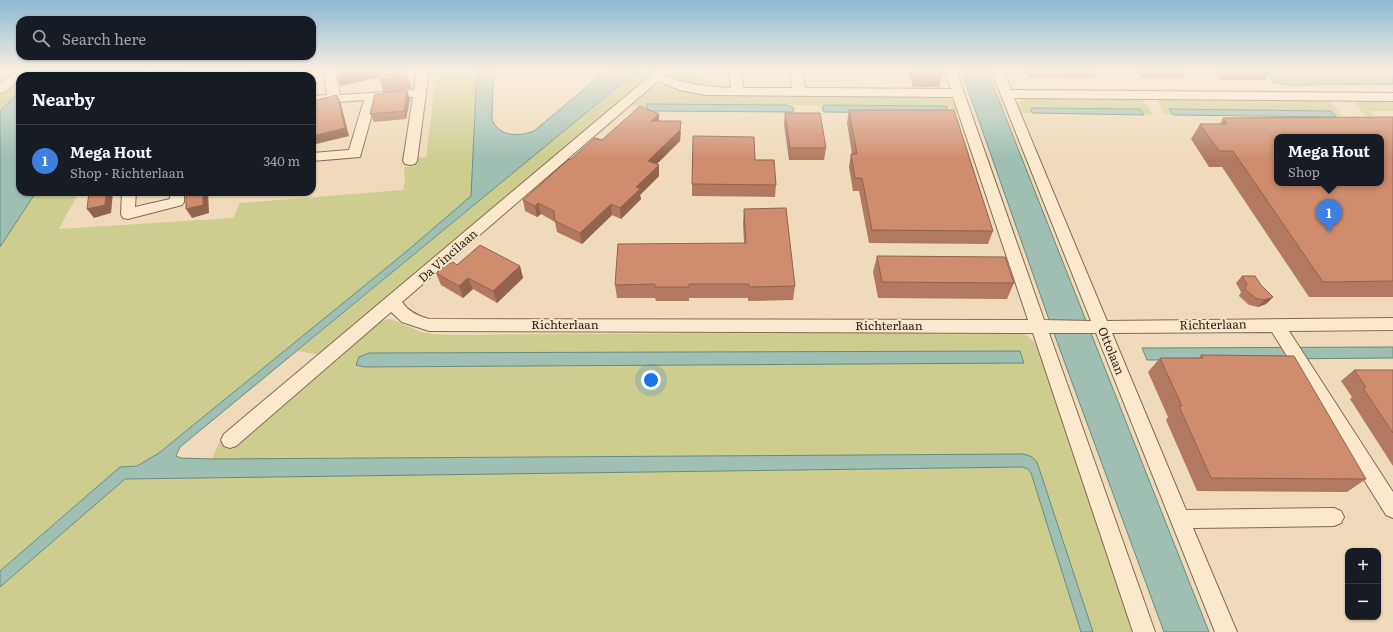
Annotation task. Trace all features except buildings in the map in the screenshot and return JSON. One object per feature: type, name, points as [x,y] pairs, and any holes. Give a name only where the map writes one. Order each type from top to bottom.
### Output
[{"type":"street","points":[[316,157],[355,154],[370,99]]},
{"type":"street","points":[[410,161],[419,99]]},
{"type":"street","name":"Da Vincilaan","points":[[230,440],[630,99]]},
{"type":"street","points":[[960,99],[1043,326],[1144,632]]},
{"type":"street","name":"Ottolaan","points":[[1009,99],[1098,326],[1226,632]]},
{"type":"street","points":[[129,196],[128,214],[177,202],[177,196]]},
{"type":"street","name":"Richterlaan","points":[[394,302],[396,308],[403,315],[413,321],[428,325],[1098,326],[1393,324]]},
{"type":"street","points":[[1276,325],[1393,509]]},
{"type":"street","points":[[1180,519],[1334,517]]},
{"type":"green space","points":[[0,99],[12,99],[0,111]]},
{"type":"green space","points":[[433,99],[476,99],[471,196],[407,251],[159,453],[137,466],[120,467],[0,571],[0,247],[33,196],[77,196],[59,229],[233,218],[240,203],[403,190],[405,181],[404,167],[415,166],[416,158],[426,157]]},
{"type":"green space","points":[[602,99],[621,99],[321,355],[298,351]]},
{"type":"green space","points":[[635,99],[950,99],[957,106],[960,113],[948,113],[946,106],[648,104],[647,111],[630,104]]},
{"type":"green space","points":[[1022,99],[1141,99],[1146,103],[1153,114],[1144,115],[1140,109],[1031,108],[1032,113],[1020,113],[1016,105]]},
{"type":"green space","points":[[1158,99],[1321,99],[1332,103],[1342,117],[1336,117],[1331,111],[1169,109],[1173,115],[1165,115]]},
{"type":"green space","points":[[1356,100],[1393,100],[1393,111],[1370,111],[1374,116],[1365,116],[1354,103]]},
{"type":"green space","points":[[388,319],[397,321],[426,333],[449,335],[1011,331],[1022,334],[1029,337],[1037,346],[1134,632],[1093,632],[1037,462],[212,459],[220,441],[232,446],[376,323]]},
{"type":"green space","points":[[1022,467],[1028,469],[1031,473],[1081,632],[0,632],[0,587],[125,479]]},
{"type":"shaded area","points":[[12,99],[16,99],[16,196],[33,196],[0,247],[0,111]]},
{"type":"shaded area","points":[[476,99],[493,99],[492,120],[495,126],[505,133],[516,135],[534,131],[572,99],[602,99],[180,447],[176,456],[181,458],[212,459],[1024,454],[1032,457],[1037,462],[1093,632],[1081,632],[1031,473],[1028,469],[1022,467],[125,479],[0,587],[0,571],[120,467],[137,466],[159,453],[407,251],[471,196]]},
{"type":"shaded area","points":[[971,99],[999,99],[1209,632],[1164,632],[1052,328]]},
{"type":"shaded area","points":[[647,104],[787,105],[794,108],[793,112],[647,111]]},
{"type":"shaded area","points":[[824,105],[946,106],[948,113],[824,112],[822,107]]},
{"type":"shaded area","points":[[1031,108],[1140,109],[1144,115],[1032,113]]},
{"type":"shaded area","points":[[1169,109],[1331,111],[1336,117],[1173,115]]},
{"type":"shaded area","points":[[1393,347],[1393,358],[1147,360],[1142,348]]},
{"type":"shaded area","points":[[1020,351],[1024,363],[364,367],[356,365],[359,357],[369,353]]},
{"type":"place","name":"Mega Hout","points":[[1329,232]]}]
